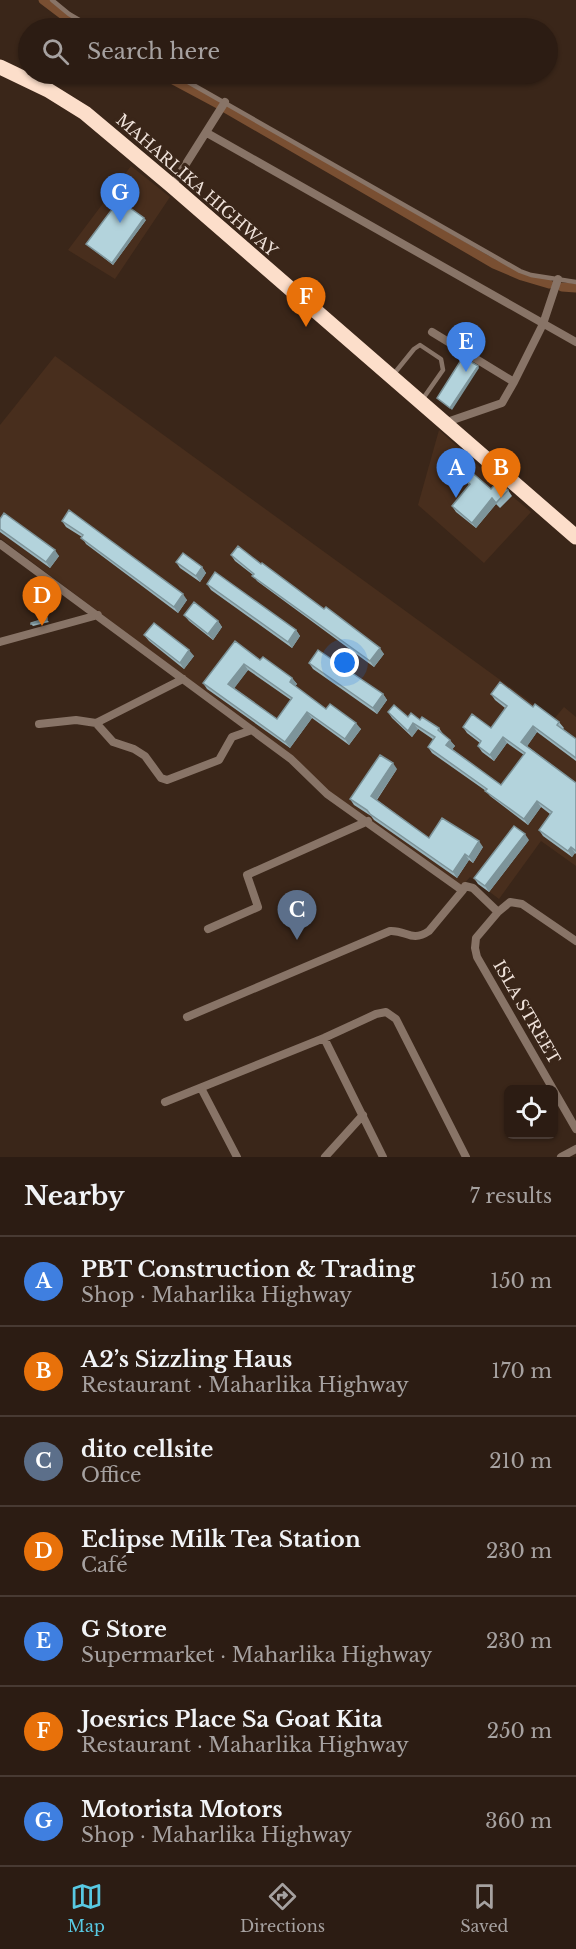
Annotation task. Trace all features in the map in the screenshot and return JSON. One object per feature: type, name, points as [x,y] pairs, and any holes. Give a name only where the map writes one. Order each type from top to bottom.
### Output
[{"type":"highway","name":"MAHARLIKA HIGHWAY","points":[[0,67],[18,76]]},
{"type":"highway","name":"MAHARLIKA HIGHWAY","points":[[34,84],[67,101],[172,186],[576,537]]},
{"type":"street","points":[[172,186],[225,102]]},
{"type":"street","points":[[207,133],[576,342]]},
{"type":"street","points":[[443,423],[496,406],[505,399],[543,324],[558,279]]},
{"type":"street","points":[[432,332],[514,382]]},
{"type":"street","points":[[0,544],[291,759],[327,794],[463,890]]},
{"type":"street","points":[[0,642],[98,615]]},
{"type":"street","points":[[39,724],[76,720],[96,723],[183,679]]},
{"type":"street","points":[[96,723],[113,742],[144,756],[161,778],[167,780],[219,760],[232,737],[252,730]]},
{"type":"street","points":[[207,929],[258,907],[248,875],[368,821]]},
{"type":"street","points":[[187,1017],[390,931],[397,931],[412,937],[422,935],[429,931],[465,887],[472,888],[498,912],[508,903],[518,903],[576,941]]},
{"type":"street","name":"ISLA STREET","points":[[498,912],[476,938],[476,953],[576,1129]]},
{"type":"street","points":[[165,1102],[324,1038],[376,1014],[386,1012],[392,1014],[396,1019],[466,1157]]},
{"type":"street","points":[[324,1038],[383,1157]]},
{"type":"street","points":[[201,1089],[237,1157]]},
{"type":"street","points":[[325,1157],[363,1114]]},
{"type":"street","points":[[561,1157],[576,1149]]},
{"type":"lane","points":[[52,0],[76,18]]},
{"type":"lane","points":[[192,84],[520,271],[531,275],[576,282]]},
{"type":"lane","points":[[391,378],[414,349],[420,345],[441,359],[443,370],[420,403]]},
{"type":"shaded area","points":[[131,166],[170,197],[115,279],[68,250]]},
{"type":"shaded area","points":[[55,356],[554,719],[564,707],[576,717],[576,866],[541,841],[499,899],[470,877],[462,886],[329,792],[295,759],[0,538],[0,425]]},
{"type":"shaded area","points":[[439,430],[502,487],[500,508],[512,496],[531,512],[484,563],[418,505]]},
{"type":"building","points":[[119,200],[144,218],[112,263],[86,244]]},
{"type":"building","points":[[463,357],[478,366],[450,408],[437,398]]},
{"type":"building","points":[[469,470],[491,489],[498,481],[508,490],[496,503],[492,498],[472,523],[452,506],[470,484],[463,478]]},
{"type":"building","points":[[69,510],[183,594],[174,607],[81,538],[83,535],[62,521]]},
{"type":"building","points":[[4,513],[55,550],[46,562],[0,529],[0,519]]},
{"type":"building","points":[[238,546],[380,648],[370,661],[252,576],[254,574],[231,555]]},
{"type":"building","points":[[183,553],[202,567],[196,576],[176,562]]},
{"type":"building","points":[[215,572],[296,630],[288,642],[207,584]]},
{"type":"building","points":[[194,602],[218,621],[208,634],[184,615]]},
{"type":"building","points":[[47,618],[47,620],[31,624],[31,623]]},
{"type":"building","points":[[154,623],[189,650],[180,663],[144,635]]},
{"type":"building","points":[[235,641],[260,660],[263,657],[292,678],[290,682],[326,709],[330,704],[356,723],[345,739],[307,712],[285,742],[203,683]],"holes":[[[244,664],[292,698],[277,719],[228,684]]]},
{"type":"building","points":[[318,650],[383,694],[373,708],[309,663]]},
{"type":"building","points":[[500,682],[533,707],[535,704],[559,722],[557,725],[576,739],[576,758],[533,726],[521,742],[576,783],[576,851],[571,847],[568,851],[539,830],[552,812],[537,801],[524,819],[428,747],[435,737],[413,723],[408,731],[388,712],[394,705],[408,717],[411,713],[420,720],[422,717],[439,728],[438,730],[450,740],[446,745],[501,785],[525,753],[503,737],[490,755],[478,746],[481,741],[463,727],[472,714],[491,728],[507,706],[491,694]]},
{"type":"building","points":[[380,755],[393,763],[371,796],[429,838],[442,818],[479,841],[469,857],[465,854],[453,872],[350,799]]},
{"type":"building","points":[[514,826],[525,834],[485,886],[474,878]]},
{"type":"waterway","points":[[43,0],[67,18]]},
{"type":"waterway","points":[[181,84],[218,104]]},
{"type":"waterway","points":[[225,108],[494,264],[549,284]]},
{"type":"waterway","points":[[562,287],[576,288]]},
{"type":"place","name":"Motorista Motors","points":[[120,223]]},
{"type":"place","name":"Joesrics Place Sa Goat Kita","points":[[306,327]]},
{"type":"place","name":"G Store","points":[[466,372]]},
{"type":"place","name":"PBT Construction & Trading","points":[[456,498]]},
{"type":"place","name":"A2’s Sizzling Haus","points":[[501,498]]},
{"type":"place","name":"Eclipse Milk Tea Station","points":[[42,626]]},
{"type":"place","name":"dito cellsite","points":[[297,940]]}]
